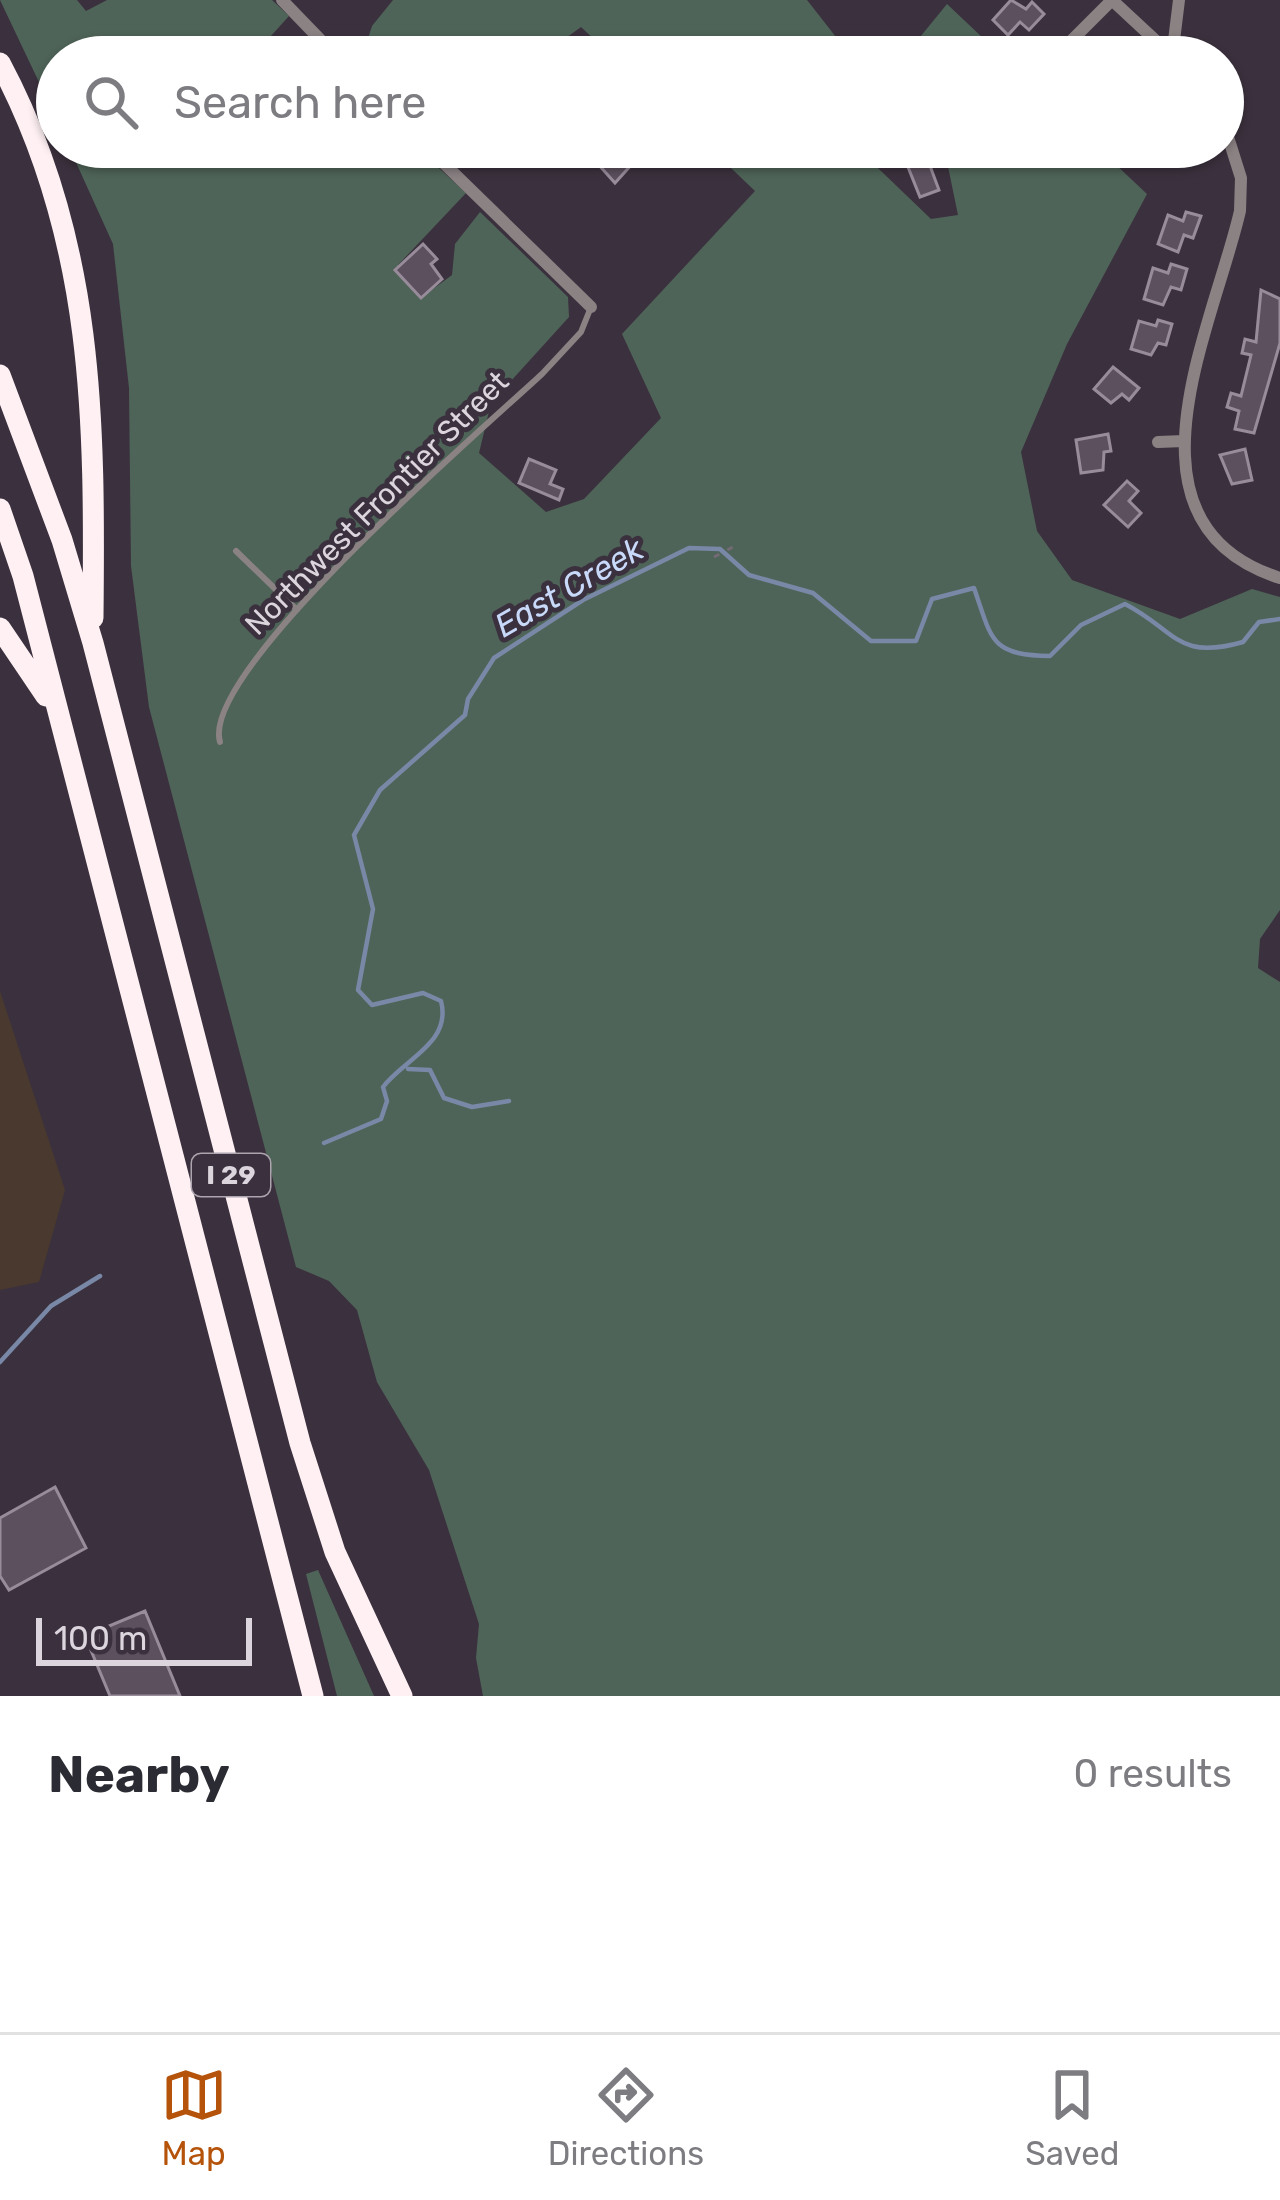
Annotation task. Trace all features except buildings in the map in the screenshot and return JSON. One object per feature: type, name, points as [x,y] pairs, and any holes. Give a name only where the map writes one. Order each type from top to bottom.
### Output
[{"type":"highway","points":[[0,63],[36,143]]},
{"type":"highway","points":[[46,168],[72,248],[84,318],[94,475],[93,643]]},
{"type":"highway","name":"I 29","points":[[0,375],[62,540],[93,643],[300,1443],[335,1552],[402,1696]]},
{"type":"highway","name":"I 29","points":[[0,509],[23,576],[313,1696]]},
{"type":"highway","points":[[0,628],[56,711]]},
{"type":"street","points":[[282,0],[317,36]]},
{"type":"street","points":[[1076,36],[1112,0],[1151,36]]},
{"type":"street","points":[[1174,36],[1179,0]]},
{"type":"street","points":[[449,168],[591,307]]},
{"type":"street","points":[[1238,168],[1240,211],[1184,416],[1183,473],[1210,533],[1232,555],[1280,578]]},
{"type":"street","points":[[1158,442],[1184,441]]},
{"type":"lane","name":"Northwest Frontier Street","points":[[220,742],[217,723],[232,688],[297,610],[542,374],[581,332],[591,307]]},
{"type":"lane","points":[[236,550],[297,610]]},
{"type":"path","points":[[714,556],[735,546]]},
{"type":"shaded area","points":[[0,991],[65,1190],[39,1282],[0,1290]]},
{"type":"green space","points":[[0,0],[77,0],[86,11],[107,0],[272,0],[289,16],[271,36],[36,36],[36,76]]},
{"type":"green space","points":[[393,0],[807,0],[835,36],[591,36],[581,27],[569,36],[369,36]]},
{"type":"green space","points":[[947,4],[981,36],[921,36]]},
{"type":"green space","points":[[79,168],[439,168],[466,193],[398,265],[425,295],[452,275],[455,244],[480,212],[568,297],[569,317],[491,403],[479,453],[546,512],[584,499],[661,418],[622,334],[755,191],[731,168],[878,168],[931,219],[958,215],[948,168],[1119,168],[1147,194],[1067,344],[1021,452],[1037,531],[1072,580],[1180,619],[1252,589],[1280,597],[1280,910],[1260,939],[1258,968],[1280,982],[1280,1696],[483,1696],[476,1658],[479,1624],[429,1470],[377,1382],[357,1310],[329,1281],[296,1267],[149,707],[131,566],[129,388],[113,244]]},
{"type":"green space","points":[[318,1570],[374,1696],[337,1696],[306,1574]]},
{"type":"waterway","name":"East Creek","points":[[324,1143],[381,1119],[387,1101],[383,1087],[433,1039],[443,1016],[441,1001],[423,993],[372,1005],[358,990],[373,909],[354,835],[380,790],[465,715],[468,699],[494,658],[583,600],[689,548],[720,549],[749,575],[813,593],[871,641],[916,641],[932,599],[974,588],[996,641],[1030,655],[1050,656],[1081,625],[1125,604],[1178,640],[1203,648],[1243,642],[1259,622],[1280,619]]},
{"type":"waterway","points":[[408,1069],[430,1070],[444,1098],[472,1107],[509,1101]]},
{"type":"waterway","name":"East Creek","points":[[0,1362],[51,1306],[100,1276]]}]
